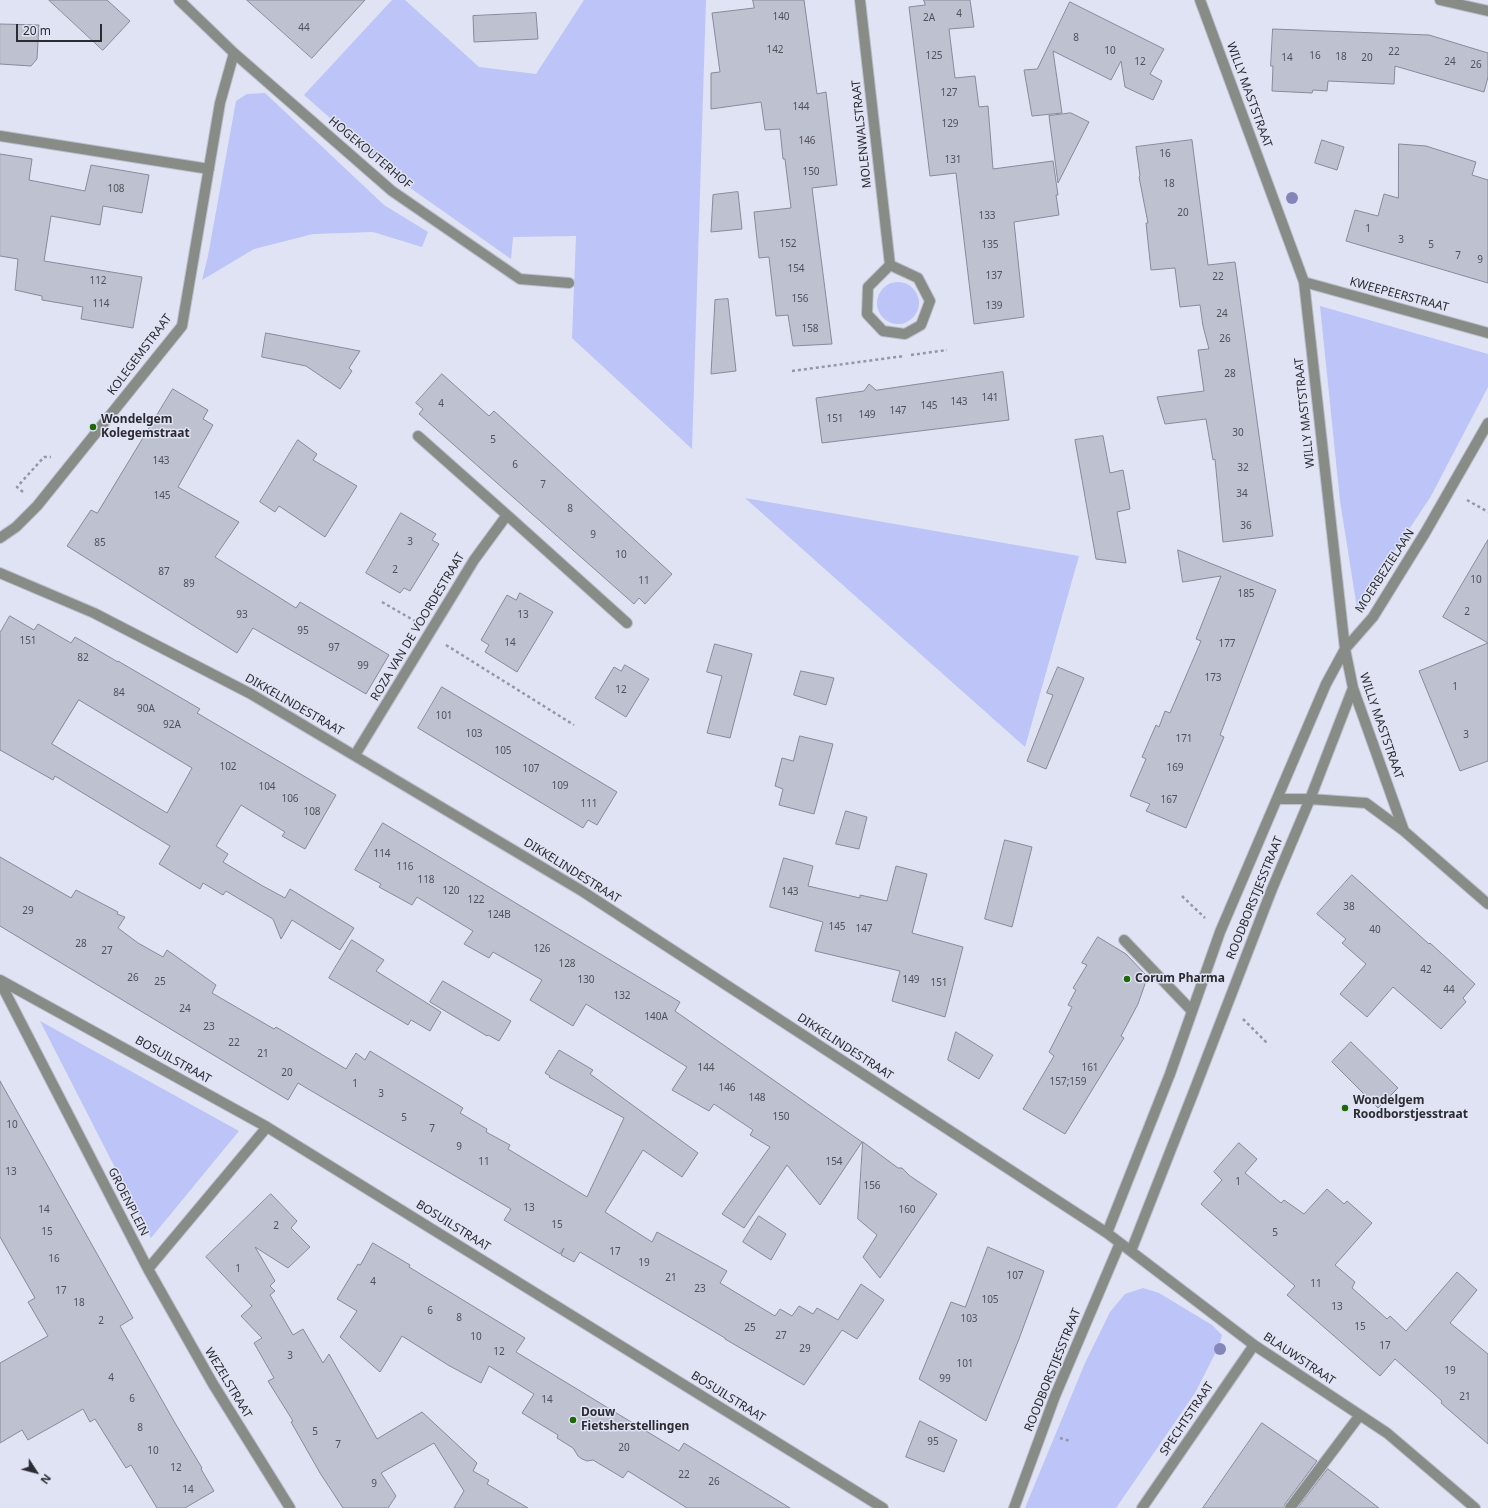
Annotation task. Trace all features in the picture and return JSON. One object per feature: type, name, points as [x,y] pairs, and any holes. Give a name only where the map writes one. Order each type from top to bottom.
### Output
[{"type":"street","name":"HOGEKOUTERHOF","points":[[179,0],[234,53],[392,191],[520,279],[569,283]]},
{"type":"street","name":"MOLENWALSTRAAT","points":[[860,0],[890,265]]},
{"type":"street","name":"WILLY MASTSTRAAT","points":[[1200,0],[1304,282],[1344,649],[1353,688],[1404,830]]},
{"type":"street","points":[[1440,0],[1488,11]]},
{"type":"street","name":"KOLEGEMSTRAAT","points":[[0,538],[16,527],[37,506],[182,326],[220,103],[234,53]]},
{"type":"street","points":[[0,136],[209,169]]},
{"type":"street","points":[[890,265],[918,278],[930,301],[921,324],[905,334],[883,331],[867,314],[868,287],[890,265]]},
{"type":"street","name":"KWEEPEERSTRAAT","points":[[1304,282],[1488,333]]},
{"type":"street","name":"MOERBEZIELAAN","points":[[1277,799],[1326,684],[1344,649],[1373,617],[1425,533],[1488,423]]},
{"type":"street","points":[[418,436],[627,623]]},
{"type":"street","name":"ROZA VAN DE VOORDESTRAAT","points":[[355,755],[474,560],[507,515]]},
{"type":"street","name":"DIKKELINDESTRAAT","points":[[0,573],[94,613],[251,694],[355,755],[582,891],[1107,1233]]},
{"type":"street","name":"ROODBORSTJESSTRAAT","points":[[1131,1251],[1272,889],[1310,799],[1353,688]]},
{"type":"street","name":"WILLY MASTSTRAAT","points":[[1277,799],[1310,799],[1366,803],[1404,830],[1488,904]]},
{"type":"street","name":"ROODBORSTJESSTRAAT","points":[[1107,1233],[1170,1074],[1220,932],[1277,799]]},
{"type":"street","points":[[1124,940],[1192,1010]]},
{"type":"street","name":"BOSUILSTRAAT","points":[[0,981],[267,1127],[883,1508]]},
{"type":"street","name":"GROENPLEIN","points":[[0,981],[148,1269]]},
{"type":"street","points":[[148,1269],[267,1127]]},
{"type":"street","name":"BLAUWSTRAAT","points":[[1107,1233],[1254,1345],[1387,1433],[1475,1508]]},
{"type":"street","name":"ROODBORSTJESSTRAAT","points":[[1014,1508],[1050,1410],[1120,1243]]},
{"type":"street","name":"WEZELSTRAAT","points":[[148,1269],[213,1384],[290,1508]]},
{"type":"street","name":"SPECHTSTRAAT","points":[[1142,1508],[1254,1345]]},
{"type":"street","points":[[1290,1508],[1360,1415]]},
{"type":"path","points":[[792,371],[947,350]]},
{"type":"path","points":[[26,496],[18,487],[44,457],[54,457]]},
{"type":"path","points":[[382,602],[574,725]]},
{"type":"path","points":[[1182,896],[1220,932]]},
{"type":"path","points":[[1228,1003],[1268,1044]]},
{"type":"shaded area","points":[[392,0],[405,0],[479,67],[536,74],[584,0],[706,0],[692,449],[572,338],[576,236],[513,237],[511,259],[406,185],[304,95]]},
{"type":"shaded area","points":[[265,93],[384,205],[428,232],[422,247],[373,232],[313,234],[254,249],[202,280],[208,256],[236,101],[247,94]]},
{"type":"shaded area","points":[[898,282],[913,288],[919,303],[913,318],[898,324],[883,318],[877,303],[883,288]]},
{"type":"shaded area","points":[[1320,306],[1488,354],[1488,387],[1431,496],[1357,608],[1340,501]]},
{"type":"shaded area","points":[[745,498],[1079,556],[1025,747]]},
{"type":"shaded area","points":[[40,1021],[239,1131],[151,1238]]},
{"type":"shaded area","points":[[1143,1288],[1159,1293],[1212,1325],[1222,1335],[1219,1346],[1195,1393],[1116,1508],[1025,1508],[1085,1363],[1110,1312],[1125,1294]]},
{"type":"building","points":[[49,0],[107,0],[130,21],[103,50]]},
{"type":"building","points":[[247,0],[365,0],[312,58]]},
{"type":"building","points":[[753,0],[804,0],[817,94],[826,92],[837,185],[812,188],[832,344],[793,346],[788,315],[776,316],[769,257],[759,258],[754,212],[791,208],[780,129],[765,130],[761,102],[711,109],[711,73],[720,72],[712,13],[754,8]]},
{"type":"building","points":[[924,0],[970,0],[974,27],[949,29],[955,78],[975,76],[979,107],[988,106],[993,169],[1053,161],[1058,195],[1056,195],[1059,215],[1014,222],[1024,317],[974,324],[956,173],[930,176],[909,7],[925,5]]},
{"type":"building","points":[[1070,2],[1164,49],[1150,74],[1162,81],[1153,100],[1125,87],[1121,61],[1111,80],[1053,51],[1062,113],[1032,116],[1024,70],[1037,69]]},
{"type":"building","points":[[536,13],[538,39],[474,42],[473,16]]},
{"type":"building","points":[[0,24],[39,25],[37,59],[31,66],[0,64]]},
{"type":"building","points":[[1273,29],[1429,35],[1488,53],[1488,77],[1484,92],[1395,66],[1394,84],[1328,81],[1327,91],[1313,90],[1312,93],[1272,91],[1273,66],[1271,66]]},
{"type":"building","points":[[1071,113],[1089,122],[1058,183],[1049,116]]},
{"type":"building","points":[[1192,140],[1208,265],[1235,262],[1273,536],[1223,542],[1215,459],[1213,460],[1206,419],[1165,424],[1157,397],[1204,391],[1198,350],[1209,349],[1203,326],[1200,305],[1180,307],[1175,268],[1151,270],[1146,223],[1148,223],[1139,177],[1136,147]]},
{"type":"building","points":[[1322,140],[1344,147],[1337,170],[1315,163]]},
{"type":"building","points":[[1399,144],[1426,146],[1476,162],[1472,175],[1488,180],[1488,283],[1346,241],[1355,210],[1378,216],[1384,194],[1398,198]]},
{"type":"building","points":[[0,154],[32,159],[29,180],[85,191],[91,165],[149,175],[142,213],[103,206],[100,225],[51,216],[44,261],[142,277],[133,328],[81,319],[83,307],[42,300],[42,296],[15,290],[18,259],[0,256]]},
{"type":"building","points":[[738,192],[742,229],[711,232],[713,195]]},
{"type":"building","points":[[728,299],[736,371],[711,374],[715,300]]},
{"type":"building","points":[[266,333],[360,351],[349,368],[352,371],[340,389],[306,366],[262,357]]},
{"type":"building","points":[[1003,372],[1009,420],[822,443],[816,398],[864,391],[869,384],[876,390]]},
{"type":"building","points":[[442,374],[489,416],[494,411],[672,574],[645,604],[639,598],[634,604],[419,414],[423,409],[416,403]]},
{"type":"building","points":[[173,389],[208,410],[203,419],[213,425],[178,487],[239,522],[215,557],[296,608],[300,602],[389,655],[366,694],[253,628],[237,653],[67,546],[91,510],[97,513]]},
{"type":"building","points":[[1103,436],[1110,473],[1123,470],[1130,509],[1117,512],[1126,563],[1096,559],[1075,440]]},
{"type":"building","points":[[298,440],[317,454],[313,460],[357,486],[325,537],[279,506],[275,512],[260,502]]},
{"type":"building","points":[[401,513],[436,534],[432,540],[439,544],[410,591],[404,588],[400,593],[366,573]]},
{"type":"building","points":[[1488,540],[1488,643],[1443,617]]},
{"type":"building","points":[[1178,550],[1276,590],[1220,735],[1224,737],[1186,828],[1146,811],[1150,804],[1130,796],[1146,759],[1142,757],[1156,725],[1159,727],[1165,711],[1170,713],[1201,641],[1196,639],[1221,576],[1183,582]]},
{"type":"building","points":[[520,593],[553,612],[517,672],[485,652],[489,645],[481,640],[507,595],[516,600]]},
{"type":"building","points":[[10,616],[34,630],[38,624],[71,643],[75,637],[200,709],[197,713],[336,795],[305,849],[282,836],[285,832],[241,805],[216,846],[228,854],[223,862],[261,885],[285,898],[290,889],[354,928],[340,950],[292,920],[281,939],[273,919],[226,891],[223,895],[203,883],[200,889],[159,864],[170,846],[55,776],[53,780],[0,750],[0,633]],"holes":[[[79,700],[192,768],[167,813],[52,744]]]},
{"type":"building","points":[[1488,643],[1488,761],[1460,771],[1419,671]]},
{"type":"building","points":[[715,644],[752,654],[730,738],[707,733],[722,676],[707,672]]},
{"type":"building","points":[[625,665],[649,679],[626,717],[595,698],[614,667],[621,671]]},
{"type":"building","points":[[1058,667],[1084,678],[1046,769],[1027,761],[1053,695],[1047,693]]},
{"type":"building","points":[[801,671],[834,678],[826,705],[794,695]]},
{"type":"building","points":[[442,687],[617,792],[597,825],[588,820],[583,828],[418,728]]},
{"type":"building","points":[[800,736],[833,744],[814,814],[779,805],[783,789],[775,786],[782,758],[793,761]]},
{"type":"building","points":[[846,811],[867,817],[859,849],[836,844]]},
{"type":"building","points":[[383,823],[680,1002],[675,1011],[862,1142],[820,1205],[787,1165],[744,1228],[722,1214],[770,1147],[750,1135],[753,1130],[714,1104],[709,1111],[672,1090],[687,1067],[586,1004],[573,1026],[530,1000],[542,980],[493,952],[489,958],[464,944],[473,931],[417,897],[412,905],[379,887],[381,884],[355,870]]},
{"type":"building","points":[[1005,840],[1032,847],[1012,927],[985,919]]},
{"type":"building","points":[[0,857],[71,898],[76,890],[118,912],[117,914],[125,917],[118,928],[138,943],[163,957],[167,950],[216,985],[212,993],[274,1029],[276,1027],[346,1069],[356,1053],[365,1060],[370,1051],[463,1108],[460,1113],[487,1129],[486,1132],[510,1145],[508,1149],[587,1197],[624,1118],[549,1077],[550,1076],[545,1073],[559,1050],[593,1070],[590,1074],[698,1153],[682,1177],[643,1150],[605,1212],[652,1242],[657,1232],[727,1271],[720,1283],[775,1316],[780,1309],[792,1316],[799,1306],[813,1314],[817,1308],[838,1320],[861,1284],[884,1300],[857,1339],[842,1330],[804,1385],[580,1252],[574,1262],[561,1255],[564,1248],[560,1254],[504,1220],[511,1209],[298,1083],[288,1100],[0,926]]},
{"type":"building","points":[[784,858],[813,866],[808,886],[860,898],[860,895],[887,901],[896,866],[927,874],[912,933],[963,947],[945,1017],[892,1001],[900,971],[815,951],[823,922],[770,907]]},
{"type":"building","points":[[1352,875],[1475,984],[1463,998],[1466,1002],[1441,1029],[1393,987],[1367,1017],[1340,994],[1366,964],[1342,943],[1346,939],[1317,914]]},
{"type":"building","points":[[1098,937],[1126,954],[1146,975],[1146,981],[1138,1004],[1121,1036],[1124,1038],[1065,1134],[1023,1109],[1054,1056],[1049,1052],[1072,1007],[1068,1005],[1076,990],[1073,988],[1087,965],[1082,963]]},
{"type":"building","points":[[352,940],[384,960],[376,971],[441,1012],[430,1031],[411,1020],[408,1025],[329,978]]},
{"type":"building","points":[[443,981],[511,1021],[499,1041],[488,1035],[487,1036],[430,1002]]},
{"type":"building","points":[[956,1032],[993,1055],[979,1079],[948,1060]]},
{"type":"building","points":[[1351,1042],[1398,1088],[1378,1108],[1332,1062]]},
{"type":"building","points":[[0,1081],[133,1318],[120,1326],[214,1491],[185,1508],[157,1508],[131,1465],[126,1468],[95,1419],[90,1422],[83,1409],[28,1440],[22,1430],[0,1443],[0,1363],[48,1336],[28,1302],[35,1298],[0,1237]]},
{"type":"building","points":[[863,1142],[937,1194],[880,1278],[863,1257],[877,1235],[858,1219]]},
{"type":"building","points":[[1239,1143],[1257,1159],[1245,1173],[1281,1203],[1284,1200],[1304,1214],[1327,1189],[1344,1204],[1347,1201],[1372,1223],[1335,1265],[1355,1282],[1352,1288],[1387,1319],[1390,1316],[1406,1331],[1457,1272],[1477,1290],[1450,1323],[1488,1354],[1488,1444],[1441,1403],[1442,1401],[1395,1359],[1380,1376],[1287,1295],[1295,1286],[1201,1204],[1222,1180],[1214,1172]]},
{"type":"building","points":[[271,1194],[297,1221],[291,1228],[310,1247],[288,1268],[255,1247],[275,1281],[270,1286],[275,1291],[270,1295],[293,1335],[303,1329],[323,1363],[329,1354],[377,1439],[422,1412],[477,1463],[473,1471],[489,1480],[487,1484],[528,1508],[454,1508],[464,1491],[434,1443],[381,1473],[396,1496],[388,1508],[343,1508],[320,1473],[291,1422],[293,1421],[268,1381],[274,1378],[254,1343],[262,1338],[241,1316],[252,1306],[206,1257]]},
{"type":"building","points":[[759,1216],[786,1234],[771,1260],[743,1242]]},
{"type":"building","points":[[373,1243],[410,1265],[409,1267],[525,1338],[516,1352],[679,1451],[684,1443],[790,1508],[687,1508],[628,1471],[623,1478],[593,1460],[587,1461],[582,1459],[573,1448],[557,1438],[558,1435],[522,1413],[534,1394],[489,1366],[481,1383],[448,1365],[402,1336],[380,1372],[340,1337],[357,1311],[337,1299],[358,1264],[360,1265]]},
{"type":"building","points":[[988,1247],[1044,1271],[1019,1339],[986,1421],[919,1379],[951,1302],[965,1307]]},
{"type":"building","points":[[920,1421],[957,1440],[944,1472],[906,1457]]},
{"type":"building","points":[[1262,1423],[1317,1461],[1285,1504],[1284,1508],[1203,1508]]},
{"type":"building","points":[[1328,1469],[1379,1508],[1298,1508]]},
{"type":"place","name":"Wondelgem Kolegemstraat","points":[[93,427]]},
{"type":"place","name":"Corum Pharma","points":[[1127,979]]},
{"type":"place","name":"Wondelgem Roodborstjesstraat","points":[[1345,1108]]},
{"type":"place","name":"Douw Fietsherstellingen","points":[[573,1420]]}]
